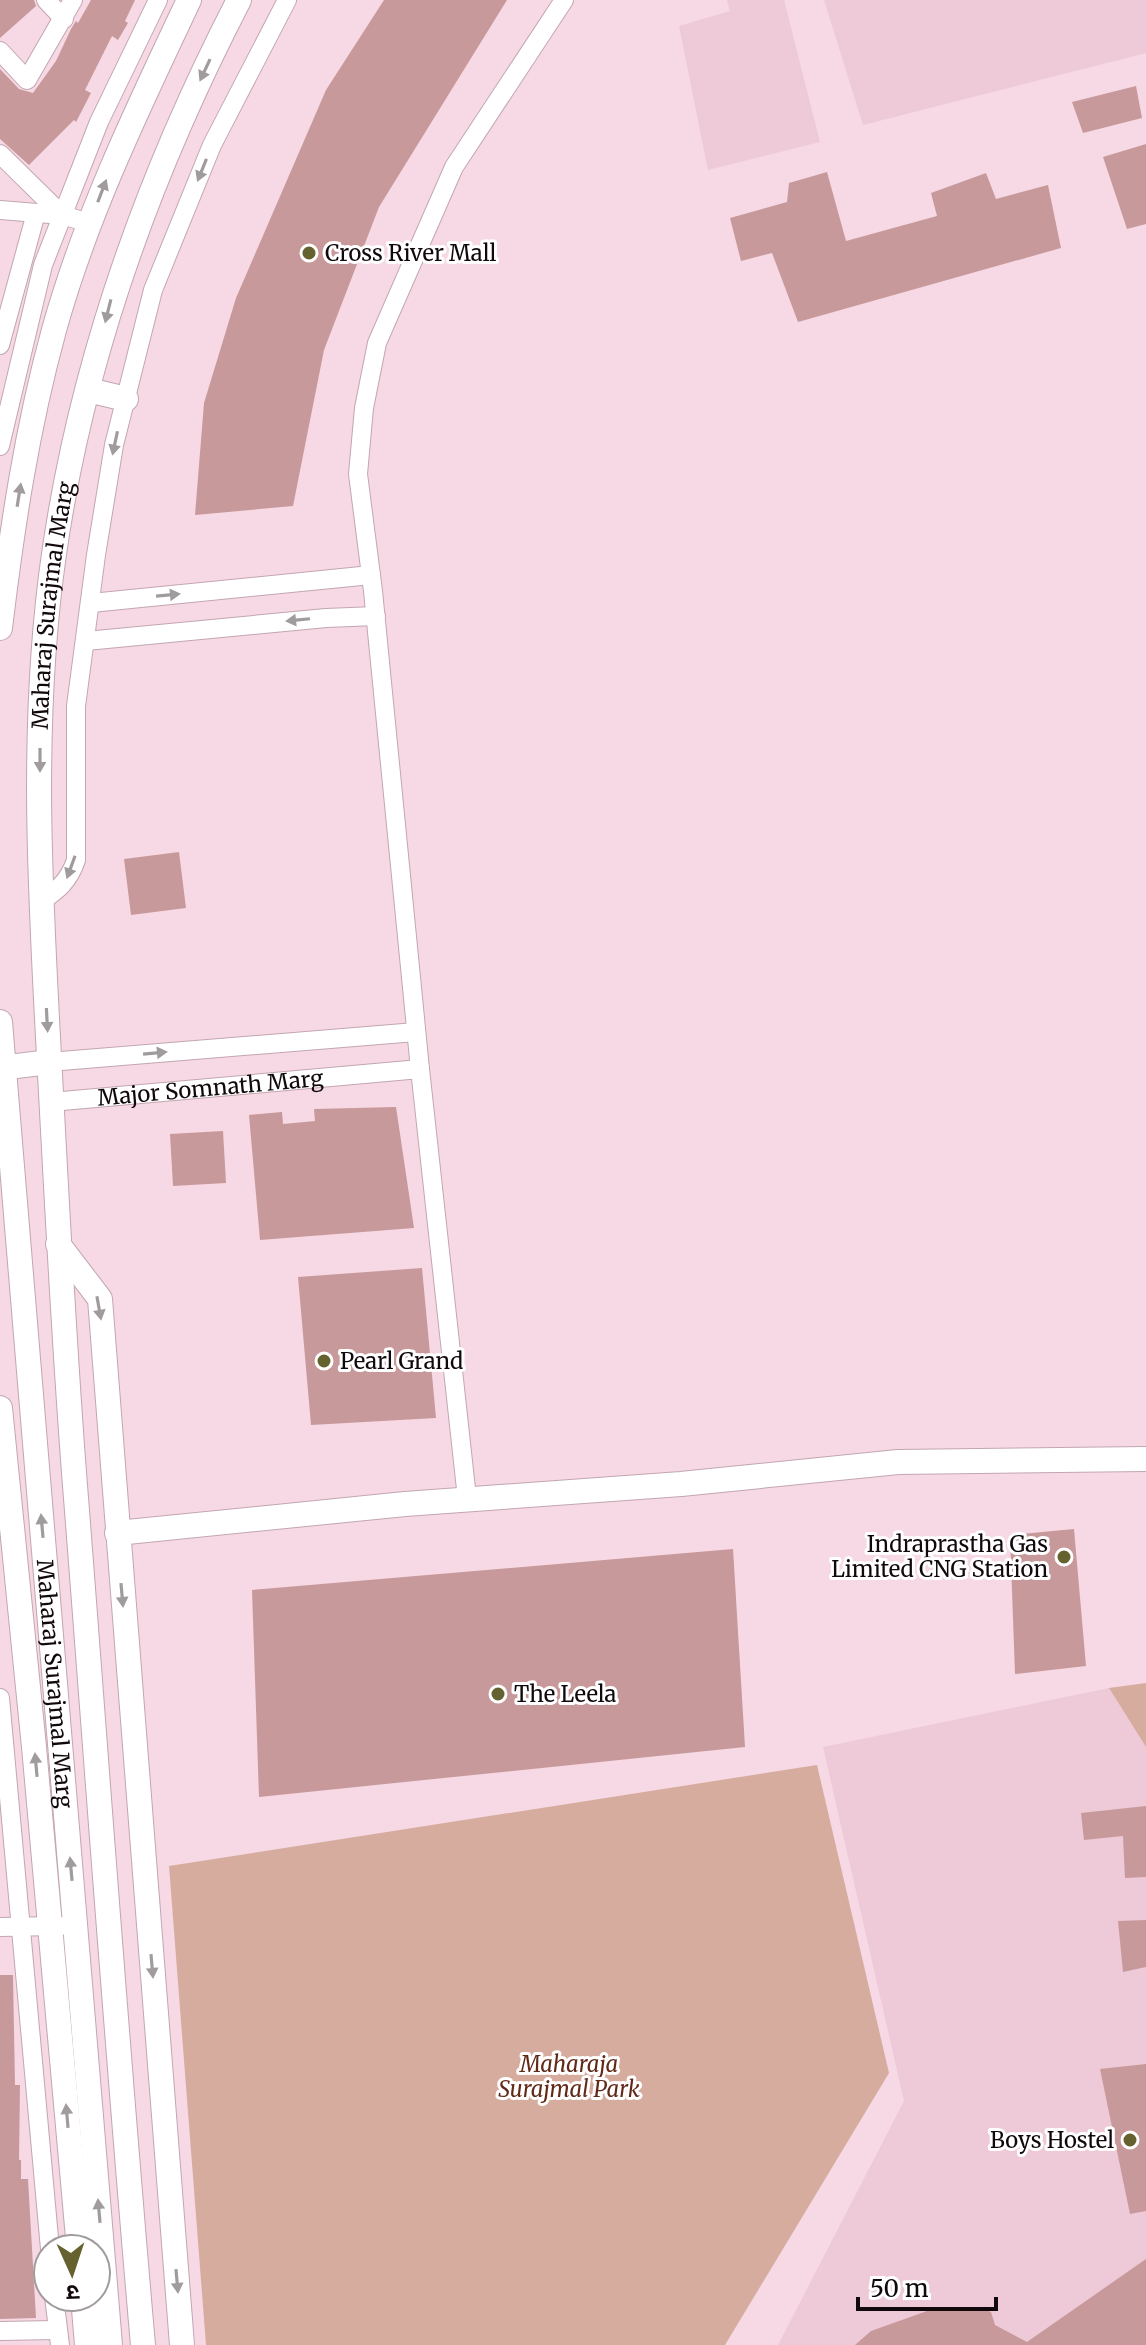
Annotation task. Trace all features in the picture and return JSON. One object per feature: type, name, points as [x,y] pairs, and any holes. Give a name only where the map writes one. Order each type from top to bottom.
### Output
[{"type":"main road","points":[[0,628],[4,569],[29,435],[54,329],[89,223],[118,149],[189,0]]},
{"type":"main road","name":"Maharaj Surajmal Marg","points":[[143,2345],[63,1340],[40,902],[39,697],[54,553],[88,390],[112,295],[159,170],[239,0]]},
{"type":"main road","points":[[88,390],[126,399]]},
{"type":"main road","name":"Maharaj Surajmal Marg","points":[[0,1022],[6,1158],[18,1242],[110,2345]]},
{"type":"main road","name":"Major Somnath Marg","points":[[3,1067],[49,1062]]},
{"type":"main road","name":"Major Somnath Marg","points":[[3,1105],[51,1102]]},
{"type":"main road","points":[[0,1267],[18,1242]]},
{"type":"main road","points":[[58,1244],[100,1299],[182,2345]]},
{"type":"main road","points":[[0,1408],[78,2233]]},
{"type":"main road","points":[[117,1533],[467,1498],[681,1484],[898,1462],[1146,1459]]},
{"type":"main road","points":[[108,1912],[147,1911]]},
{"type":"main road","points":[[84,2313],[87,2345]]},
{"type":"street","points":[[46,0],[64,19]]},
{"type":"street","points":[[0,51],[27,80],[73,0]]},
{"type":"street","points":[[0,446],[43,265],[99,122],[158,0]]},
{"type":"street","points":[[40,902],[59,890],[71,874],[76,860],[76,706],[114,445],[150,301],[206,159],[287,0]]},
{"type":"street","points":[[467,1498],[416,1032],[376,616],[358,474],[364,408],[377,343],[454,167],[564,0]]},
{"type":"street","points":[[0,154],[62,215]]},
{"type":"street","points":[[0,210],[62,215],[89,223]]},
{"type":"street","points":[[0,345],[6,298],[36,213]]},
{"type":"street","points":[[91,603],[371,575]]},
{"type":"street","points":[[86,641],[376,616]]},
{"type":"street","name":"Major Somnath Marg","points":[[49,1062],[416,1032]]},
{"type":"street","name":"Major Somnath Marg","points":[[51,1102],[420,1069]]},
{"type":"street","points":[[0,1698],[8,1860],[22,1927],[49,2233]]},
{"type":"street","points":[[0,1927],[75,1926]]},
{"type":"street","points":[[0,2331],[59,2337],[56,2313]]},
{"type":"shaded area","points":[[727,0],[784,0],[820,142],[708,170],[679,26],[730,11]]},
{"type":"shaded area","points":[[824,0],[1146,0],[1146,53],[863,125]]},
{"type":"shaded area","points":[[1109,1688],[1146,1747],[1146,2345],[778,2345],[904,2101],[823,1747]]},
{"type":"green space","points":[[1146,1683],[1146,1747],[1109,1688]]},
{"type":"green space","name":"Maharaja Surajmal Park","points":[[817,1765],[889,2073],[725,2345],[206,2345],[169,1866]]},
{"type":"building","points":[[0,0],[34,0],[36,6],[0,38]]},
{"type":"building","points":[[91,0],[135,0],[125,21],[128,23],[118,40],[112,36],[85,90],[91,93],[76,122],[74,120],[29,165],[0,139],[0,69],[19,89],[33,93],[56,61],[71,29]]},
{"type":"building","name":"Cross River Mall","points":[[384,0],[507,0],[379,207],[324,350],[293,506],[195,515],[204,403],[236,298],[326,90]]},
{"type":"building","points":[[1136,86],[1142,118],[1083,133],[1072,102]]},
{"type":"building","points":[[1146,144],[1146,224],[1127,229],[1103,157]]},
{"type":"building","points":[[827,172],[846,241],[937,216],[931,193],[986,173],[996,199],[1048,185],[1061,248],[798,322],[772,253],[741,261],[730,218],[787,202],[789,183]]},
{"type":"building","points":[[179,852],[186,908],[131,915],[124,859]]},
{"type":"building","points":[[396,1107],[414,1228],[260,1240],[249,1115],[282,1112],[283,1124],[315,1121],[314,1109]]},
{"type":"building","points":[[223,1131],[226,1183],[173,1186],[170,1134]]},
{"type":"building","points":[[422,1268],[436,1418],[311,1425],[298,1277]]},
{"type":"building","points":[[1074,1529],[1086,1666],[1015,1674],[1010,1535]]},
{"type":"building","name":"The Leela","points":[[733,1549],[745,1747],[259,1797],[252,1590]]},
{"type":"building","points":[[1146,1806],[1146,1877],[1125,1878],[1123,1836],[1084,1840],[1081,1813]]},
{"type":"building","points":[[1146,1920],[1146,1967],[1123,1972],[1118,1921]]},
{"type":"building","points":[[0,1975],[13,1975],[15,2085],[20,2085],[19,2160],[21,2179],[28,2179],[32,2313],[36,2313],[36,2318],[0,2319]]},
{"type":"building","name":"Boys Hostel","points":[[1146,2064],[1146,2211],[1130,2214],[1100,2069]]},
{"type":"building","points":[[1146,2259],[1146,2345],[855,2345],[871,2331],[927,2311],[981,2308],[991,2312],[995,2325],[1027,2342]]},
{"type":"place","name":"Cross River Mall","points":[[309,253]]},
{"type":"place","name":"Pearl Grand","points":[[324,1361]]},
{"type":"place","name":"Indraprastha Gas Limited CNG Station","points":[[1064,1557]]},
{"type":"place","name":"The Leela","points":[[498,1694]]},
{"type":"place","name":"Boys Hostel","points":[[1130,2140]]}]
